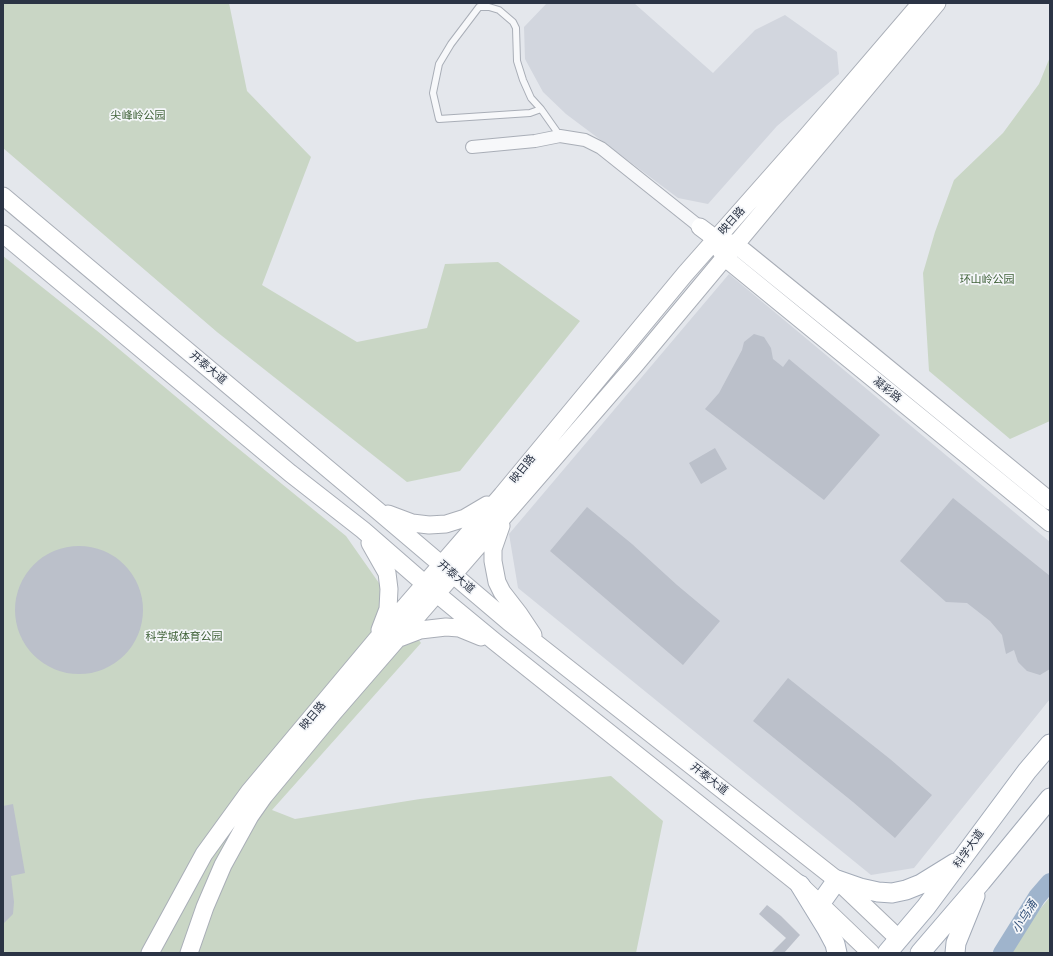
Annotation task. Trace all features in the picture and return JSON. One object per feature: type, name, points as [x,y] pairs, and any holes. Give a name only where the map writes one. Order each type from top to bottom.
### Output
[{"type":"main road","name":"科学大道","points":[[893,946],[926,907],[1027,771],[1050,744]]},
{"type":"main road","points":[[920,953],[1050,798]]},
{"type":"main road","points":[[820,904],[837,880],[860,888],[892,893],[906,890],[921,884],[963,858]]},
{"type":"main road","points":[[955,953],[956,943],[981,882]]},
{"type":"main road","points":[[800,885],[827,928],[837,953]]},
{"type":"main road","name":"开泰大道","points":[[893,946],[913,953]]},
{"type":"street","name":"映日路","points":[[448,570],[502,495],[680,280],[807,136],[921,3]]},
{"type":"street","name":"映日路","points":[[150,953],[204,854],[234,811],[377,639],[431,589],[448,570],[509,510],[626,375],[937,3]]},
{"type":"street","points":[[472,147],[535,141],[560,136],[585,140],[601,148],[730,251]]},
{"type":"street","name":"开泰大道","points":[[3,196],[11,211],[377,510],[509,622],[837,880],[893,946]]},
{"type":"street","points":[[3,234],[290,473],[363,530],[494,641],[800,885],[872,953]]},
{"type":"street","name":"凝彩路","points":[[730,251],[868,352],[1050,501]]},
{"type":"street","name":"凝彩路","points":[[730,251],[1050,523]]},
{"type":"street","points":[[377,510],[412,523],[430,525],[446,524],[465,518],[502,495]]},
{"type":"street","points":[[509,510],[502,523],[493,549],[493,561],[497,582],[502,592],[540,645]]},
{"type":"street","points":[[363,530],[387,573],[389,589],[388,609],[377,639]]},
{"type":"street","name":"映日路","points":[[189,953],[213,887],[223,865],[250,816],[264,796],[397,639],[431,589]]},
{"type":"street","points":[[494,641],[509,622]]},
{"type":"street","points":[[397,639],[420,630],[446,627],[459,628],[494,641]]},
{"type":"lane","points":[[541,109],[530,113],[439,119],[433,93],[440,64],[451,44],[479,7],[489,7],[499,10],[513,22],[516,28],[517,61],[531,98],[541,109],[560,136]]},
{"type":"shaded area","points":[[547,3],[634,3],[713,73],[755,30],[785,15],[837,52],[839,74],[777,126],[708,204],[678,198],[566,114],[543,92],[525,59],[524,27]]},
{"type":"shaded area","points":[[729,274],[1050,542],[1050,699],[914,868],[871,875],[518,588],[509,534]]},
{"type":"green space","name":"尖峰岭公园","points":[[3,3],[229,3],[247,91],[311,157],[262,285],[357,342],[427,328],[445,264],[498,262],[580,321],[460,471],[407,482],[217,332],[3,148]]},
{"type":"green space","name":"环山岭公园","points":[[1050,57],[1050,421],[1010,439],[929,371],[923,273],[935,232],[954,180],[1003,133],[1039,84]]},
{"type":"green space","name":"科学城体育公园","points":[[3,256],[101,334],[346,536],[421,643],[272,810],[295,819],[420,799],[611,776],[663,821],[636,953],[3,953]]},
{"type":"green space","points":[[1050,897],[1050,953],[1010,953],[1031,920]]},
{"type":"building","points":[[754,334],[764,337],[771,348],[773,359],[783,367],[789,359],[880,435],[824,500],[705,409],[719,393],[742,350],[744,342]]},
{"type":"building","points":[[715,448],[727,469],[701,484],[689,463]]},
{"type":"building","points":[[953,498],[1050,576],[1050,669],[1040,675],[1027,671],[1018,662],[1014,650],[1006,654],[1002,635],[990,621],[967,603],[946,602],[900,561]]},
{"type":"building","points":[[587,507],[720,621],[683,665],[550,551]]},
{"type":"building","points":[[79,546],[91,547],[103,551],[124,565],[138,586],[142,598],[142,622],[138,634],[124,655],[103,669],[91,673],[79,674],[67,673],[55,669],[34,655],[20,634],[16,622],[15,610],[16,598],[20,586],[34,565],[55,551],[67,547]]},
{"type":"building","points":[[788,678],[890,759],[932,795],[895,838],[753,721]]},
{"type":"building","points":[[13,804],[25,873],[11,876],[14,902],[13,914],[3,924],[3,806]]},
{"type":"building","points":[[767,905],[781,916],[800,935],[784,953],[771,953],[786,938],[759,914]]},
{"type":"waterway","name":"小乌涌","points":[[1002,953],[1037,897],[1050,882]]}]
